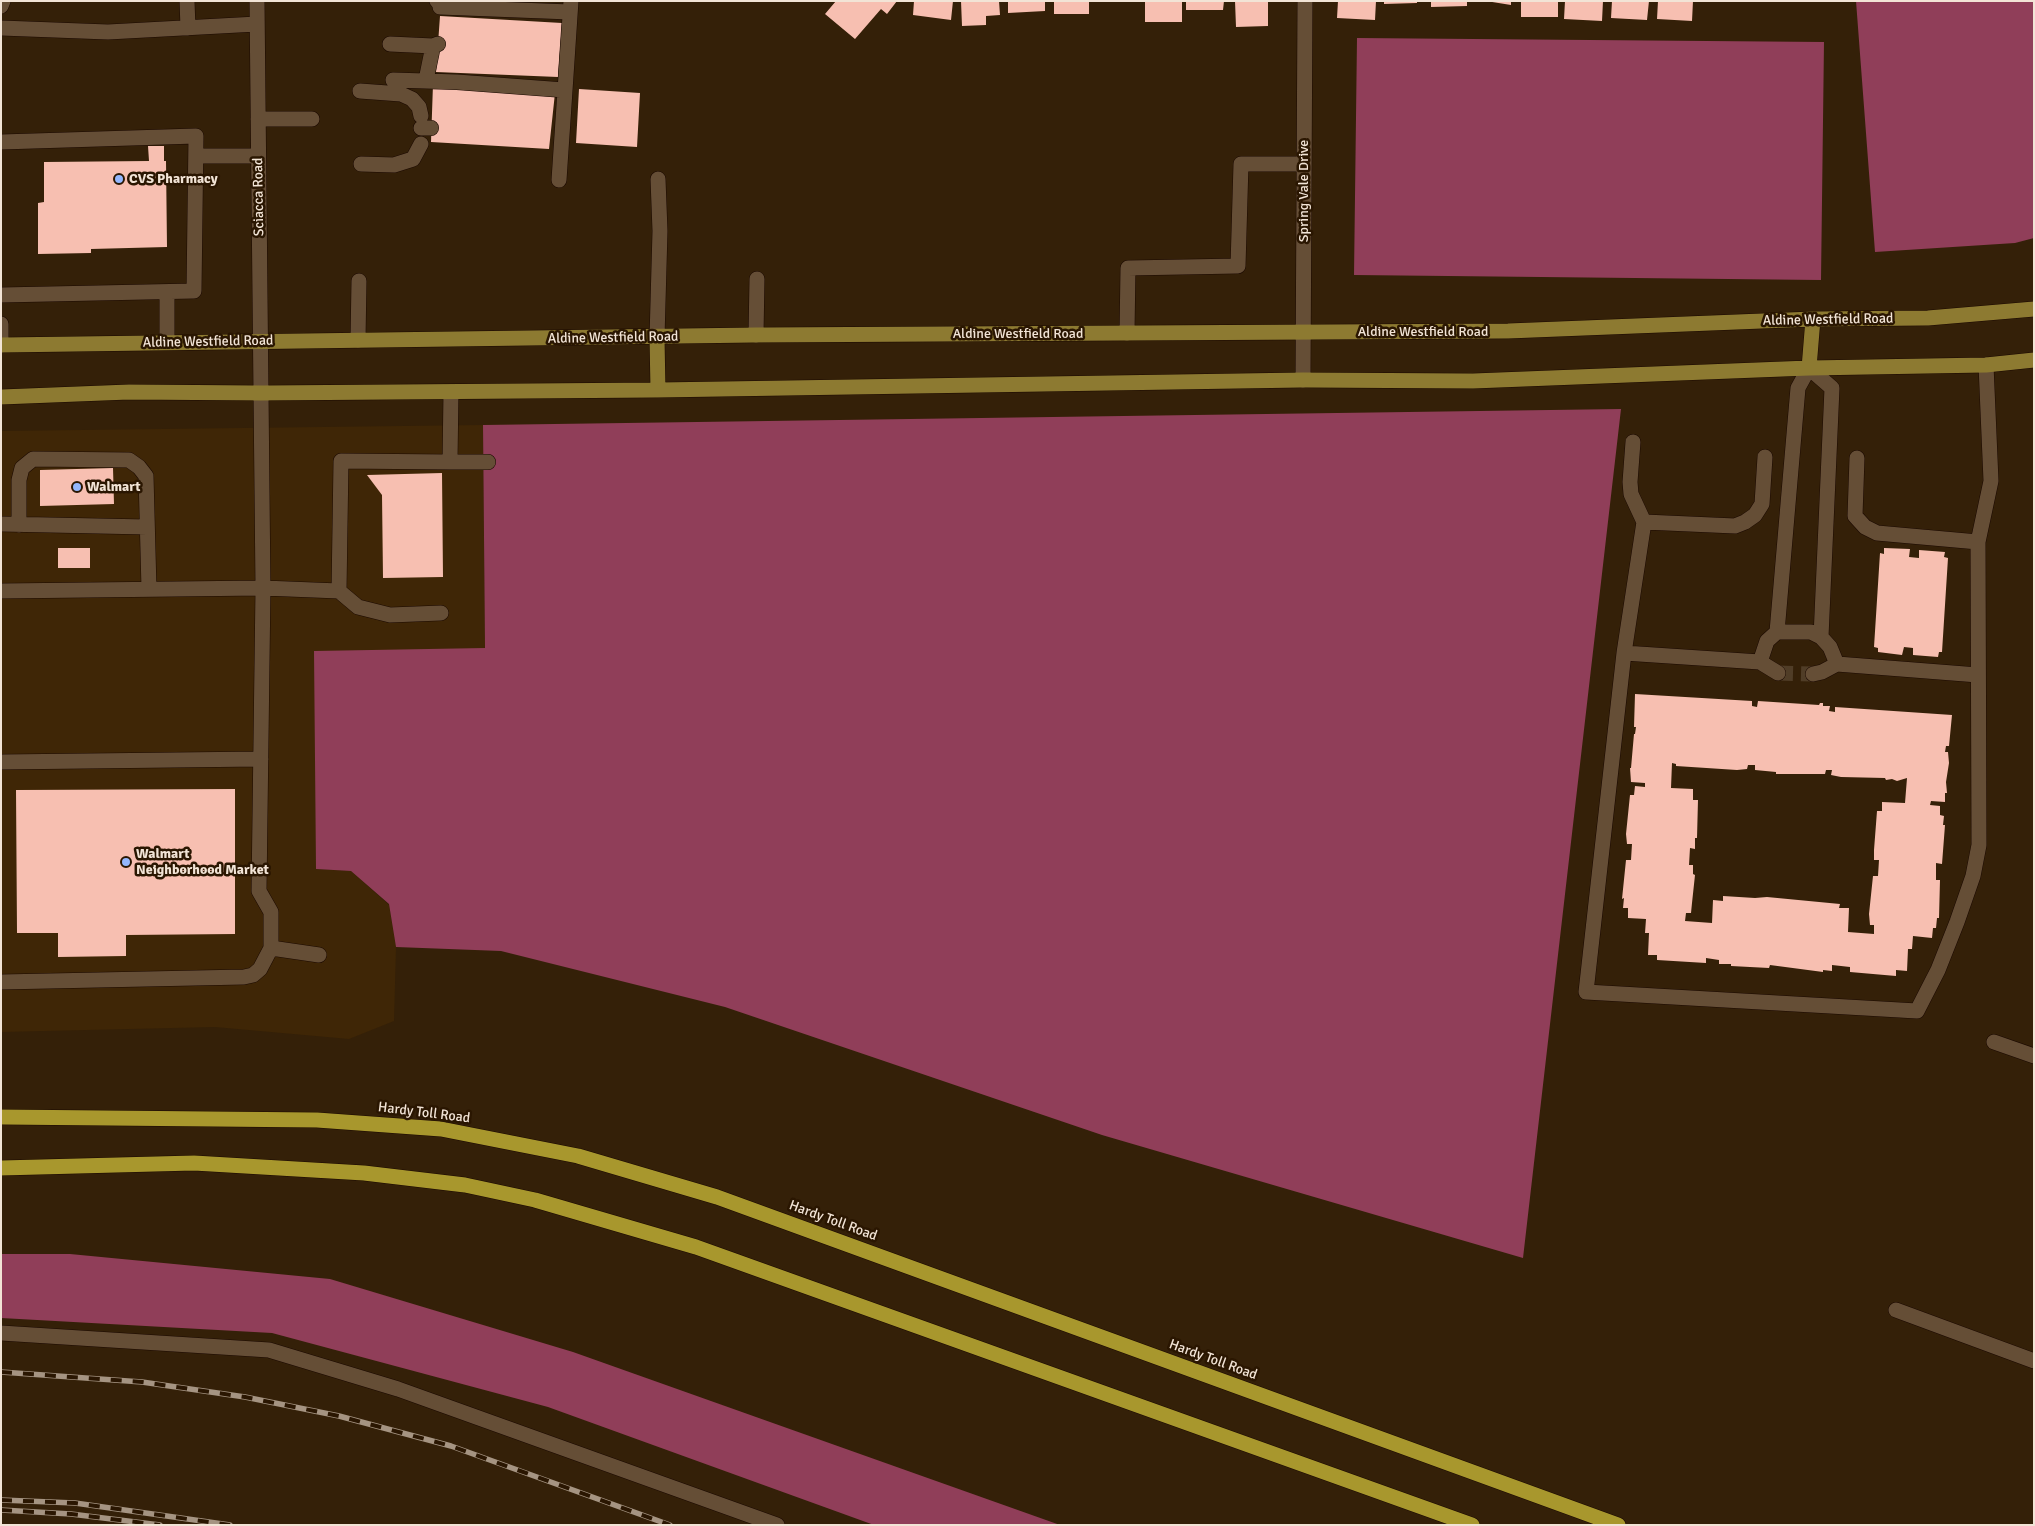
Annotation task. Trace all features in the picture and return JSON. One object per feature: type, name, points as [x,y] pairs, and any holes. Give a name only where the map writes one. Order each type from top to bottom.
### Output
[{"type":"highway","name":"Hardy Toll Road","points":[[1,1118],[327,1120],[441,1129],[578,1156],[717,1197],[1618,1525]]},
{"type":"highway","points":[[1,1168],[194,1163],[364,1173],[465,1185],[535,1200],[696,1248],[1472,1525]]},
{"type":"main road","name":"Aldine Westfield Road","points":[[1,345],[756,336],[1508,331],[1813,319],[1928,318],[2034,309]]},
{"type":"main road","points":[[1809,368],[1813,319]]},
{"type":"main road","points":[[657,338],[658,390]]},
{"type":"main road","points":[[1,397],[129,392],[261,394],[1303,380],[1474,381],[1809,368],[1986,365],[2034,360]]},
{"type":"street","points":[[1,6],[3,1]]},
{"type":"street","points":[[187,1],[188,28]]},
{"type":"street","name":"Sciacca Road","points":[[257,1],[263,588],[259,891],[271,912],[271,948]]},
{"type":"street","points":[[437,1],[440,2],[440,7],[570,7],[558,180]]},
{"type":"street","name":"Spring Vale Drive","points":[[1303,380],[1305,1]]},
{"type":"street","points":[[1,28],[108,32],[257,24]]},
{"type":"street","points":[[390,44],[436,45],[426,80]]},
{"type":"street","points":[[393,80],[426,80],[564,90]]},
{"type":"street","points":[[360,91],[400,94],[412,99],[419,107],[424,124]]},
{"type":"street","points":[[258,119],[312,119]]},
{"type":"street","points":[[1,142],[196,136],[194,291],[1,295]]},
{"type":"street","points":[[361,164],[394,165],[414,159],[420,144]]},
{"type":"street","points":[[196,156],[258,156]]},
{"type":"street","points":[[1127,333],[1128,268],[1238,266],[1241,164],[1304,164]]},
{"type":"street","points":[[657,338],[660,231],[658,179]]},
{"type":"street","points":[[756,336],[758,279]]},
{"type":"street","points":[[358,340],[359,281]]},
{"type":"street","points":[[167,292],[167,342]]},
{"type":"street","points":[[1,324],[1,345]]},
{"type":"street","points":[[1633,442],[1631,494],[1644,522],[1624,653],[1586,992],[1917,1011],[1938,970],[1957,922],[1973,876],[1977,853],[1978,542],[1992,481],[1986,365]]},
{"type":"street","points":[[1760,662],[1767,642],[1777,632],[1798,388],[1809,368],[1832,388],[1821,637]]},
{"type":"street","points":[[450,462],[451,392]]},
{"type":"street","points":[[1644,522],[1736,526],[1745,522],[1755,516],[1762,504],[1765,456]]},
{"type":"street","points":[[1857,458],[1856,516],[1865,527],[1877,533],[1978,542]]},
{"type":"street","points":[[19,525],[19,480],[22,468],[34,459],[128,460],[139,467],[146,476],[149,589]]},
{"type":"street","points":[[339,591],[341,461],[488,462]]},
{"type":"street","points":[[1,524],[147,527]]},
{"type":"street","points":[[1,591],[263,588],[339,591],[358,607],[390,615],[441,613]]},
{"type":"street","points":[[1777,632],[1811,632],[1821,637],[1830,647],[1837,664]]},
{"type":"street","points":[[1624,653],[1760,662],[1778,672]]},
{"type":"street","points":[[1813,674],[1822,672],[1837,664],[1978,675]]},
{"type":"street","points":[[1,762],[261,759]]},
{"type":"street","points":[[1,982],[244,977],[253,975],[260,969],[271,948],[319,955]]},
{"type":"street","points":[[1994,1042],[2034,1056]]},
{"type":"street","points":[[1896,1310],[2034,1360]]},
{"type":"street","points":[[1,1333],[269,1350],[398,1389],[777,1525]]},
{"type":"shaded area","points":[[1856,1],[2034,1],[2034,238],[2015,243],[1875,252]]},
{"type":"shaded area","points":[[1357,38],[1824,42],[1821,280],[1354,275]]},
{"type":"shaded area","points":[[1621,409],[1523,1258],[1102,1135],[725,1007],[501,951],[396,947],[389,904],[351,871],[316,869],[314,651],[485,648],[483,425]]},
{"type":"shaded area","points":[[483,425],[485,648],[316,869],[351,871],[389,905],[396,947],[394,1021],[349,1039],[215,1027],[1,1032],[1,431]]},
{"type":"shaded area","points":[[1,1254],[70,1254],[330,1279],[573,1352],[1060,1525],[874,1525],[548,1407],[272,1333],[1,1318]]},
{"type":"building","points":[[836,1],[897,1],[887,14],[881,9],[855,39],[825,14]]},
{"type":"building","points":[[914,1],[953,1],[951,20],[913,15]]},
{"type":"building","points":[[961,1],[999,1],[1000,15],[986,16],[986,25],[962,26]]},
{"type":"building","points":[[1008,1],[1045,1],[1045,11],[1008,13]]},
{"type":"building","points":[[1054,1],[1089,1],[1089,14],[1054,14]]},
{"type":"building","points":[[1145,1],[1182,1],[1182,22],[1145,22]]},
{"type":"building","points":[[1186,1],[1224,1],[1223,10],[1186,10]]},
{"type":"building","points":[[1235,1],[1268,1],[1268,26],[1236,27]]},
{"type":"building","points":[[1338,1],[1376,1],[1375,20],[1337,18]]},
{"type":"building","points":[[1384,1],[1417,1],[1417,3],[1384,4]]},
{"type":"building","points":[[1431,1],[1467,1],[1467,6],[1431,7]]},
{"type":"building","points":[[1486,1],[1511,1],[1511,5]]},
{"type":"building","points":[[1521,1],[1558,1],[1558,17],[1521,17]]},
{"type":"building","points":[[1565,1],[1603,1],[1602,21],[1564,19]]},
{"type":"building","points":[[1612,1],[1649,1],[1647,20],[1611,18]]},
{"type":"building","points":[[1658,1],[1693,1],[1692,21],[1657,19]]},
{"type":"building","points":[[440,16],[562,23],[558,77],[436,72]]},
{"type":"building","points":[[433,84],[555,93],[549,149],[431,142]]},
{"type":"building","points":[[579,89],[640,93],[637,147],[576,143]]},
{"type":"building","name":"CVS Pharmacy","points":[[148,146],[164,146],[164,161],[166,161],[167,247],[91,249],[91,253],[38,254],[38,203],[44,202],[44,162],[149,161]]},
{"type":"building","name":"Walmart","points":[[113,468],[114,504],[40,506],[40,470]]},
{"type":"building","points":[[442,473],[443,577],[383,578],[382,495],[367,475]]},
{"type":"building","points":[[58,548],[90,548],[90,568],[58,568]]},
{"type":"building","points":[[1884,548],[1910,549],[1909,557],[1919,558],[1919,550],[1945,552],[1944,557],[1948,558],[1942,652],[1939,652],[1938,657],[1913,655],[1913,648],[1904,647],[1902,655],[1878,652],[1878,648],[1874,647],[1880,553],[1884,554]]},
{"type":"building","points":[[1635,694],[1752,701],[1752,706],[1757,707],[1758,701],[1819,705],[1823,703],[1823,706],[1830,706],[1829,711],[1835,712],[1835,707],[1952,715],[1949,746],[1946,746],[1945,752],[1948,752],[1949,763],[1945,802],[1931,801],[1930,805],[1940,806],[1940,815],[1944,816],[1943,825],[1945,825],[1942,864],[1936,863],[1936,880],[1940,880],[1939,918],[1937,918],[1936,928],[1933,928],[1932,938],[1913,936],[1912,949],[1908,949],[1907,971],[1896,970],[1896,976],[1850,972],[1850,967],[1832,965],[1832,971],[1823,970],[1823,972],[1770,965],[1769,968],[1731,966],[1731,964],[1719,964],[1719,960],[1706,958],[1706,963],[1657,960],[1657,955],[1648,955],[1649,933],[1645,933],[1646,919],[1628,918],[1628,908],[1623,908],[1624,898],[1622,899],[1626,860],[1631,860],[1632,844],[1627,844],[1626,834],[1630,795],[1634,795],[1635,786],[1645,787],[1645,783],[1631,782],[1630,768],[1636,727],[1634,727]],"holes":[[[1672,763],[1676,764],[1676,766],[1737,770],[1747,769],[1748,765],[1755,765],[1755,770],[1776,772],[1776,774],[1825,774],[1826,770],[1832,770],[1831,775],[1841,777],[1885,778],[1886,780],[1892,779],[1897,781],[1907,778],[1905,803],[1882,802],[1882,811],[1877,811],[1874,860],[1879,860],[1878,876],[1873,876],[1869,914],[1870,925],[1874,925],[1874,934],[1848,932],[1849,908],[1839,908],[1840,904],[1767,897],[1723,896],[1723,901],[1713,900],[1712,923],[1685,921],[1686,913],[1691,913],[1695,875],[1693,874],[1693,865],[1689,865],[1690,848],[1695,849],[1695,838],[1697,838],[1698,800],[1693,800],[1693,789],[1671,788]]]},
{"type":"building","name":"Walmart Neighborhood Market","points":[[235,789],[235,934],[126,935],[126,956],[58,957],[58,933],[17,933],[16,790]]},
{"type":"tunnel","points":[[1778,673],[1813,674]]},
{"type":"railway","points":[[1,1372],[142,1382],[245,1397],[339,1416],[451,1446],[670,1525]]},
{"type":"railway","points":[[1,1500],[75,1503],[230,1525]]},
{"type":"railway","points":[[1,1510],[71,1514],[160,1525]]},
{"type":"place","name":"CVS Pharmacy","points":[[119,179]]},
{"type":"place","name":"Walmart","points":[[77,487]]},
{"type":"place","name":"Walmart Neighborhood Market","points":[[126,862]]}]
